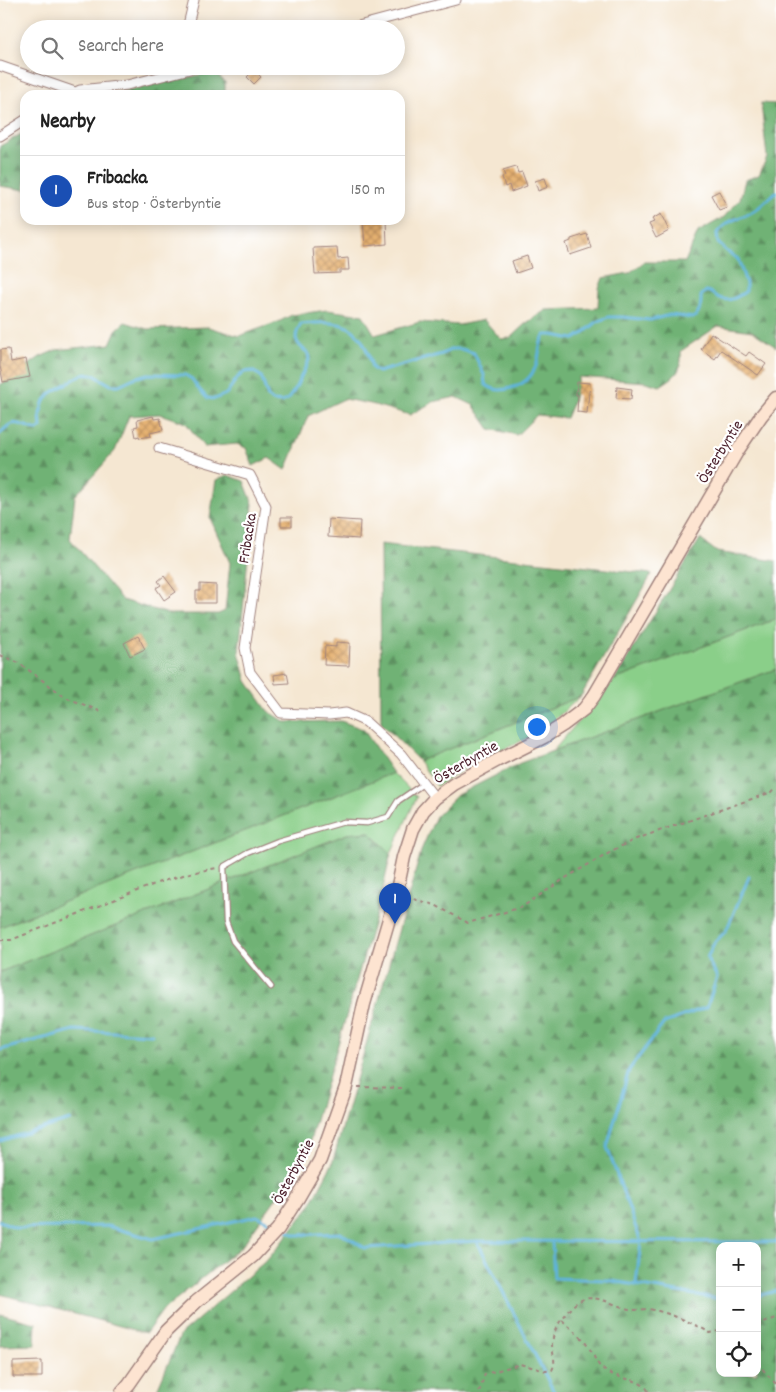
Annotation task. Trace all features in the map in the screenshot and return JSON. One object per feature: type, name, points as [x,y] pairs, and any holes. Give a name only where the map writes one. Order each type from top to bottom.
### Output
[{"type":"street","points":[[189,20],[194,0]]},
{"type":"street","points":[[380,20],[456,0]]},
{"type":"street","points":[[0,66],[20,74]]},
{"type":"street","points":[[23,75],[62,90]]},
{"type":"street","points":[[80,90],[126,86],[163,75]]},
{"type":"street","points":[[0,136],[20,123]]},
{"type":"street","name":"Österbyntie","points":[[122,1392],[166,1331],[196,1302],[253,1256],[278,1229],[320,1160],[346,1087],[364,1004],[396,895],[404,857],[413,829],[423,811],[435,798],[454,784],[544,737],[584,709],[594,696],[738,450],[776,398]]},
{"type":"street","name":"Fribacka","points":[[159,448],[250,475],[266,506],[245,648],[250,672],[281,712],[329,715],[346,714],[366,722],[401,754],[435,798]]},
{"type":"lane","points":[[271,987],[233,941],[226,922],[224,867],[248,853],[278,841],[344,822],[367,823],[388,818],[398,801],[424,783]]},
{"type":"path","points":[[0,655],[19,663],[65,697],[104,712]]},
{"type":"path","points":[[396,895],[435,905],[468,922],[522,907],[564,879],[611,851],[636,839],[772,792],[776,787]]},
{"type":"path","points":[[772,792],[776,794]]},
{"type":"path","points":[[0,940],[11,940],[160,882],[190,873],[224,867]]},
{"type":"path","points":[[346,1087],[403,1088]]},
{"type":"path","points":[[479,1392],[485,1374],[520,1364],[546,1371],[552,1370],[555,1364],[552,1344],[555,1330],[576,1302],[585,1298],[596,1298],[631,1310],[648,1309],[659,1311],[700,1327],[710,1333],[716,1332]]},
{"type":"path","points":[[761,1324],[776,1318]]},
{"type":"path","points":[[561,1320],[586,1342],[596,1362],[603,1370],[617,1377],[645,1386],[648,1392]]},
{"type":"path","points":[[761,1367],[776,1384]]},
{"type":"green space","points":[[200,75],[217,75],[225,82],[225,90],[128,90]]},
{"type":"green space","points":[[761,103],[776,104],[776,347],[752,331],[718,326],[681,351],[681,364],[677,372],[671,379],[660,386],[646,382],[579,377],[573,401],[566,418],[537,415],[517,435],[490,429],[473,405],[456,397],[433,402],[410,415],[371,404],[344,399],[308,416],[286,470],[269,458],[253,466],[246,448],[237,444],[204,447],[186,423],[160,414],[129,416],[115,451],[75,496],[70,539],[122,600],[169,614],[218,614],[225,611],[230,563],[210,518],[216,480],[227,475],[244,481],[253,504],[239,652],[247,681],[268,711],[286,722],[341,721],[363,729],[393,773],[0,927],[0,385],[40,357],[56,350],[110,344],[116,330],[125,322],[147,329],[208,327],[239,336],[292,315],[327,310],[363,315],[375,335],[420,322],[459,325],[484,320],[501,339],[510,338],[525,324],[546,310],[598,308],[599,288],[603,278],[629,273],[644,262],[685,262],[698,232],[724,217],[740,199],[745,180],[759,175],[767,157]]},
{"type":"green space","points":[[20,135],[20,189],[0,186],[0,146]]},
{"type":"green space","points":[[700,539],[717,552],[776,561],[776,619],[614,680]]},
{"type":"green space","points":[[380,544],[652,574],[581,696],[419,761],[381,723]]},
{"type":"green space","points":[[776,619],[776,669],[553,751],[614,680]]},
{"type":"green space","points":[[776,669],[776,1392],[156,1392],[181,1334],[269,1258],[310,1206],[332,1164],[422,848],[436,816],[457,795],[520,763]]},
{"type":"green space","points":[[581,696],[542,731],[467,767],[437,786],[419,761]]},
{"type":"green space","points":[[393,773],[417,797],[391,853],[369,832],[347,834],[0,972],[0,927]]},
{"type":"green space","points":[[369,832],[391,853],[381,897],[305,1158],[242,1246],[163,1310],[146,1333],[0,1294],[0,972],[347,834]]},
{"type":"green space","points":[[0,1314],[36,1323],[35,1345],[0,1346]]},
{"type":"building","points":[[249,75],[259,75],[261,77],[254,84],[247,77]]},
{"type":"building","points":[[516,167],[518,173],[522,172],[527,186],[511,192],[509,185],[505,187],[502,177],[505,176],[503,171]]},
{"type":"building","points":[[545,178],[548,187],[538,191],[535,181]]},
{"type":"building","points":[[719,191],[727,207],[719,210],[711,195]]},
{"type":"building","points":[[661,214],[669,231],[656,238],[649,224],[654,222],[652,219]]},
{"type":"building","points":[[363,225],[386,225],[387,244],[365,246]]},
{"type":"building","points":[[587,234],[591,248],[570,255],[566,243],[571,241],[571,239]]},
{"type":"building","points":[[337,247],[338,259],[348,258],[349,270],[340,270],[340,273],[315,274],[313,248]]},
{"type":"building","points":[[527,256],[531,268],[516,273],[512,261]]},
{"type":"building","points":[[711,333],[746,356],[749,352],[766,364],[758,375],[721,350],[715,359],[701,349]]},
{"type":"building","points":[[9,349],[11,362],[26,359],[30,377],[3,382],[0,350]]},
{"type":"building","points":[[577,382],[590,383],[587,413],[577,412]]},
{"type":"building","points":[[617,387],[632,389],[631,399],[616,398]]},
{"type":"building","points":[[153,416],[154,419],[160,418],[163,430],[150,433],[151,436],[136,437],[134,427],[138,426],[137,420]]},
{"type":"building","points":[[281,517],[292,517],[292,526],[281,526]]},
{"type":"building","points":[[329,519],[360,521],[359,539],[328,537]]},
{"type":"building","points":[[164,576],[176,592],[164,600],[156,588],[161,585],[158,581]]},
{"type":"building","points":[[200,584],[216,585],[216,603],[196,603],[196,591],[200,591]]},
{"type":"building","points":[[138,636],[145,649],[130,656],[124,643]]},
{"type":"building","points":[[336,642],[350,643],[349,666],[324,665],[325,646],[336,647]]},
{"type":"building","points":[[287,673],[289,683],[275,684],[274,675]]},
{"type":"building","points":[[42,1361],[42,1377],[13,1377],[13,1362]]},
{"type":"waterway","points":[[0,434],[9,425],[17,423],[37,430],[41,427],[40,414],[43,403],[51,393],[83,374],[94,375],[111,385],[119,385],[148,374],[185,375],[192,379],[207,398],[215,399],[226,394],[244,372],[252,371],[261,376],[268,397],[273,401],[282,402],[288,399],[294,391],[309,360],[308,353],[298,344],[296,337],[301,324],[328,323],[348,327],[362,341],[372,368],[378,372],[442,354],[452,349],[461,349],[474,353],[484,375],[485,384],[498,390],[511,388],[523,383],[534,371],[540,344],[545,335],[574,339],[597,322],[608,317],[650,320],[670,315],[693,318],[699,311],[701,296],[706,291],[725,300],[736,298],[743,294],[746,291],[746,283],[738,259],[718,243],[717,233],[727,224],[758,208],[776,192]]},
{"type":"waterway","points":[[636,1284],[641,1242],[607,1147],[629,1070],[664,1023],[707,1007],[717,977],[707,958],[714,943],[726,931],[749,877]]},
{"type":"waterway","points":[[0,1050],[74,1030],[152,1034]]},
{"type":"waterway","points":[[0,1141],[70,1120]]},
{"type":"waterway","points":[[0,1221],[17,1228],[107,1226],[153,1239],[257,1216],[271,1223]]},
{"type":"waterway","points":[[288,1231],[296,1235],[341,1233],[365,1248],[477,1241],[776,1242]]},
{"type":"waterway","points":[[477,1241],[554,1392]]},
{"type":"waterway","points":[[552,1242],[554,1278],[606,1280],[716,1298]]},
{"type":"waterway","points":[[761,1295],[776,1291]]},
{"type":"place","name":"Fribacka","points":[[395,924]]}]
